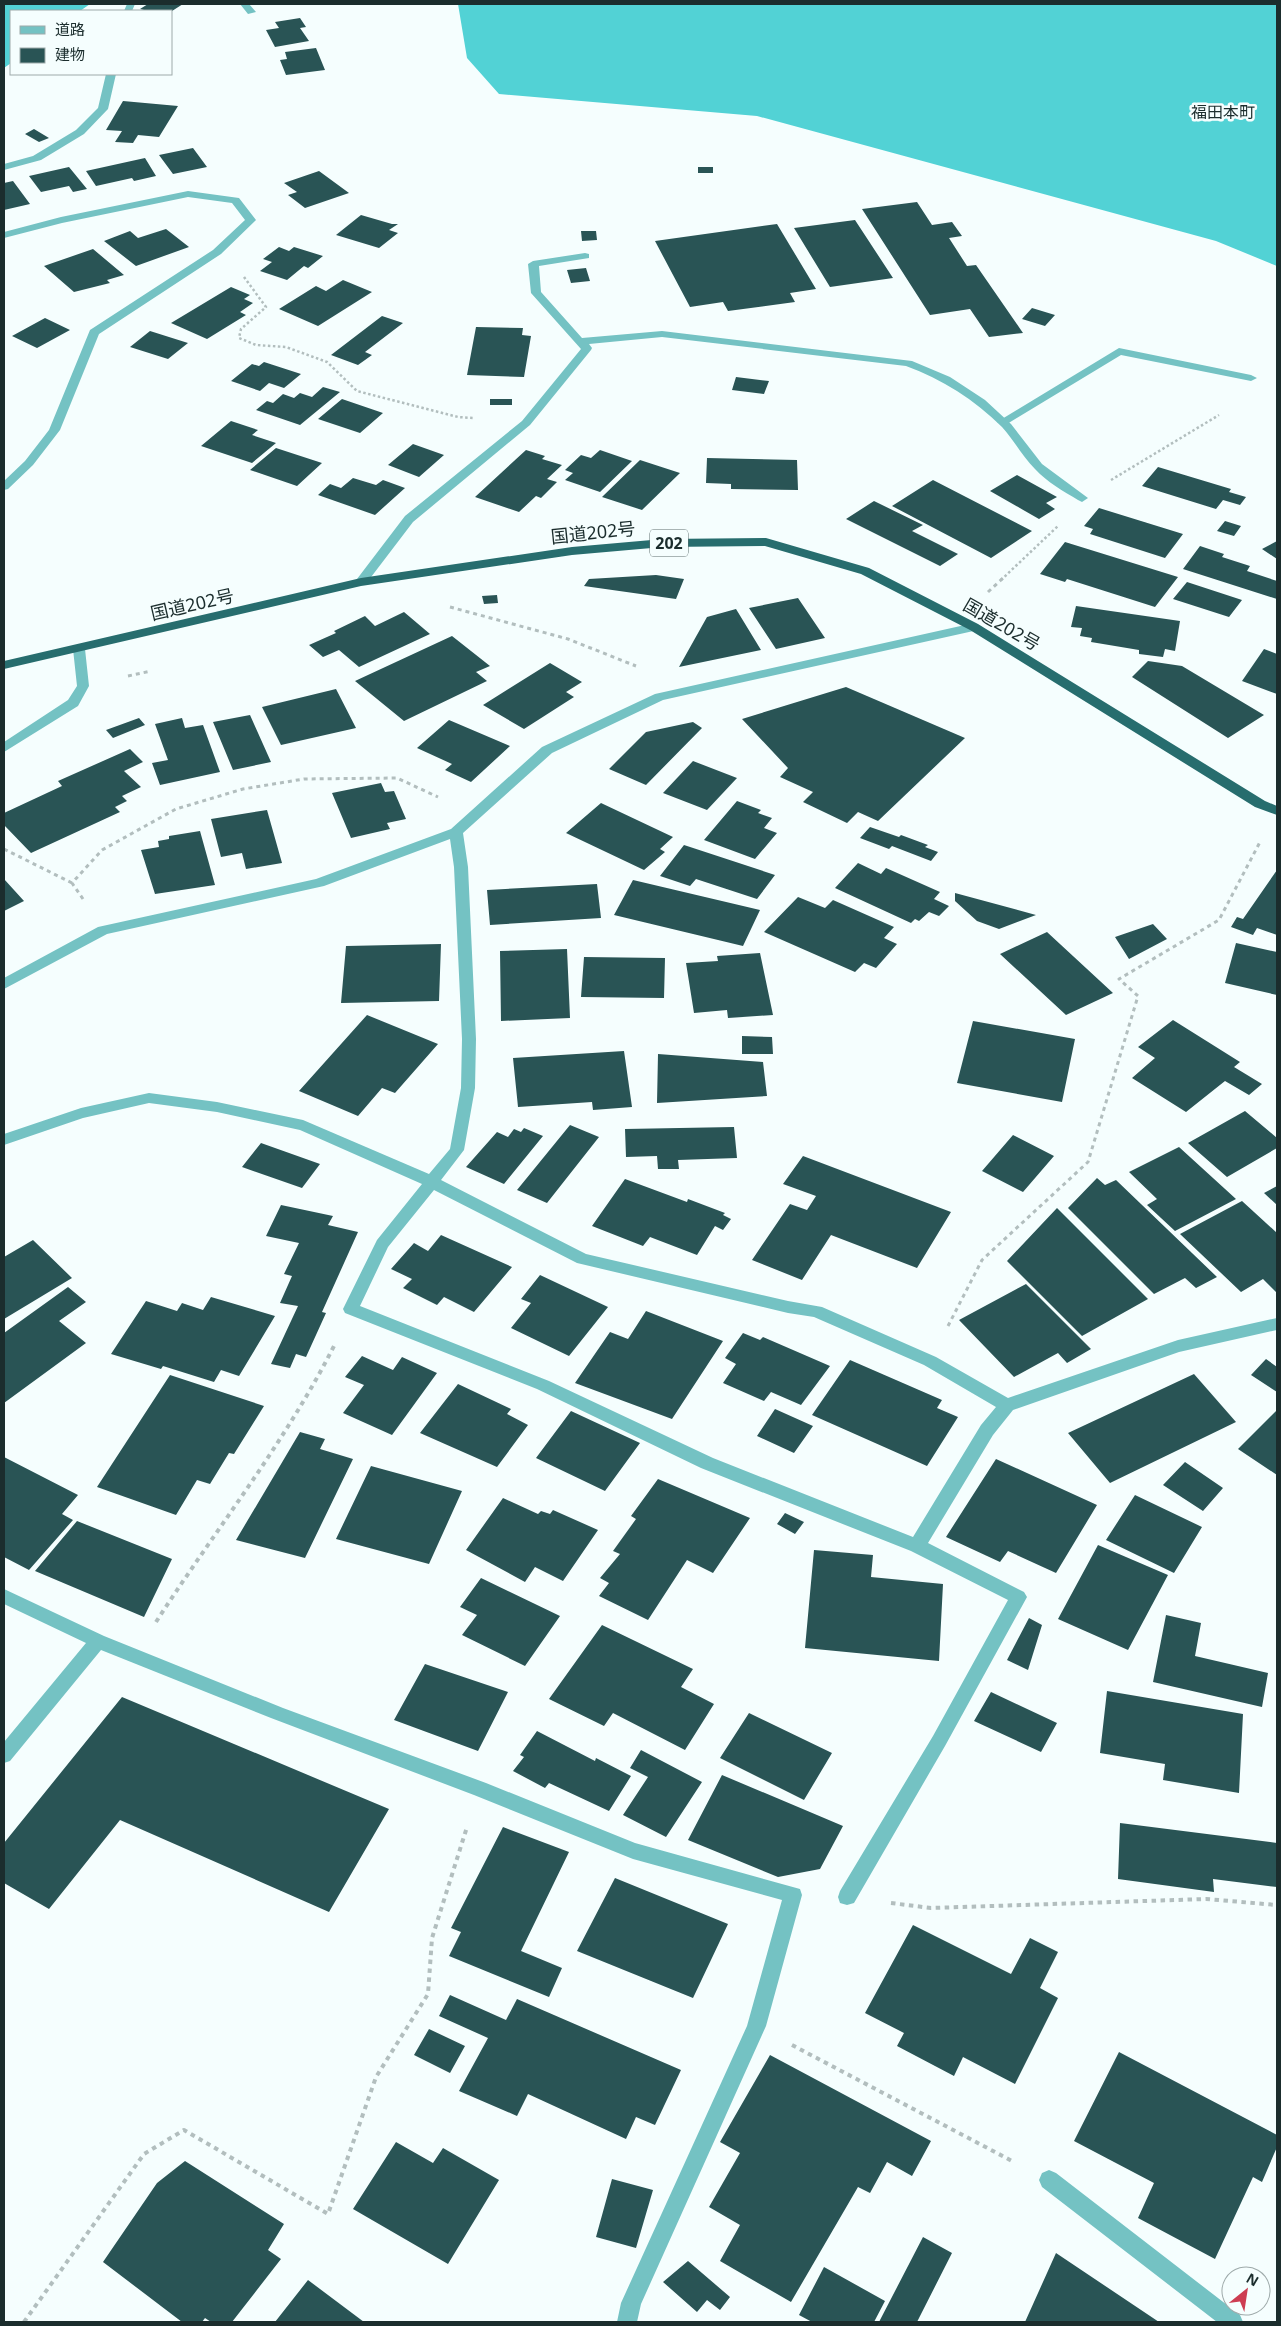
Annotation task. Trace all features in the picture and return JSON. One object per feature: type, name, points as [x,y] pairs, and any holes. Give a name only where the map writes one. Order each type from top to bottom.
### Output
[{"type":"highway","name":"国道202号","points":[[4,665],[80,649],[361,582],[572,551],[663,543],[766,542],[865,571],[974,627],[1260,804],[1277,811]]},
{"type":"street","points":[[244,4],[251,12]]},
{"type":"street","points":[[4,167],[37,158],[80,132],[103,109],[111,75]]},
{"type":"street","points":[[4,235],[61,220],[188,194],[235,200],[251,220],[216,252],[94,332],[54,430],[29,463],[4,487]]},
{"type":"street","points":[[361,582],[409,518],[526,423],[587,348],[579,342],[536,293],[533,264],[585,256]]},
{"type":"street","points":[[579,342],[662,334],[908,363],[935,372],[970,393],[1003,422],[1039,467],[1060,484],[1082,498]]},
{"type":"street","points":[[1003,422],[1119,351],[1251,378]]},
{"type":"street","points":[[4,984],[103,930],[319,883],[456,832],[547,750],[658,697],[974,627]]},
{"type":"street","points":[[4,748],[73,703],[83,686],[80,649]]},
{"type":"street","points":[[456,832],[461,867],[469,1039],[468,1088],[458,1150],[382,1244],[351,1309],[542,1384],[707,1463],[917,1546],[1018,1597],[939,1741],[847,1898]]},
{"type":"street","points":[[4,1140],[80,1113],[149,1098],[217,1106],[304,1125],[432,1182],[582,1259],[788,1307],[816,1311],[930,1360],[1007,1405]]},
{"type":"street","points":[[917,1546],[987,1430],[1007,1405],[1178,1346],[1277,1324]]},
{"type":"street","points":[[4,1596],[98,1641],[277,1713],[480,1789],[633,1851],[793,1895],[756,2026],[631,2303],[627,2322]]},
{"type":"street","points":[[4,1755],[98,1641]]},
{"type":"street","points":[[1049,2180],[1233,2322]]},
{"type":"path","points":[[216,252],[230,260],[250,283],[266,307],[241,328],[239,338],[256,345],[286,347],[327,362],[357,391],[458,417],[526,423]]},
{"type":"path","points":[[441,605],[516,623],[613,655],[636,666],[658,697]]},
{"type":"path","points":[[82,681],[136,675],[154,670]]},
{"type":"path","points":[[72,883],[102,850],[176,809],[252,788],[304,779],[398,778],[474,815]]},
{"type":"path","points":[[930,1360],[982,1260],[1088,1162],[1138,996],[1119,979],[1219,920],[1277,811]]},
{"type":"path","points":[[4,849],[72,883],[103,930]]},
{"type":"path","points":[[153,1626],[271,1455],[317,1382],[351,1309]]},
{"type":"path","points":[[24,2322],[144,2154],[184,2130],[328,2214],[376,2077],[428,1994],[432,1938],[454,1863],[480,1789]]},
{"type":"path","points":[[847,1898],[931,1908],[1206,1899],[1277,1905]]},
{"type":"path","points":[[756,2026],[1049,2180]]},
{"type":"shaded area","points":[[4,4],[90,4],[81,10],[10,10],[10,64],[4,68]]},
{"type":"shaded area","points":[[458,4],[1277,4],[1277,266],[1216,241],[757,116],[499,94],[467,58]]},
{"type":"building","points":[[148,4],[183,4],[172,11],[140,9]]},
{"type":"building","points":[[300,18],[306,27],[300,28],[309,41],[275,47],[266,30],[279,28],[275,22]]},
{"type":"building","points":[[316,48],[325,70],[286,75],[280,60],[287,59],[285,52]]},
{"type":"building","points":[[123,101],[178,106],[159,137],[138,135],[133,143],[115,142],[122,131],[106,130]]},
{"type":"building","points":[[34,129],[49,138],[39,142],[25,134]]},
{"type":"building","points":[[193,148],[207,167],[173,174],[159,155]]},
{"type":"building","points":[[145,158],[156,176],[134,181],[132,178],[96,186],[86,171]]},
{"type":"building","points":[[69,167],[87,189],[73,192],[69,186],[41,192],[29,176]]},
{"type":"building","points":[[698,167],[713,167],[713,173],[698,173]]},
{"type":"building","points":[[319,171],[349,193],[305,208],[288,195],[297,192],[284,183]]},
{"type":"building","points":[[13,181],[30,204],[4,210],[4,183]]},
{"type":"building","points":[[917,202],[932,225],[952,222],[962,236],[949,238],[967,266],[976,265],[1023,333],[989,337],[970,309],[930,315],[862,209]]},
{"type":"building","points":[[361,215],[398,224],[389,230],[398,233],[379,248],[336,235]]},
{"type":"building","points":[[855,220],[893,278],[830,287],[794,228]]},
{"type":"building","points":[[777,224],[816,289],[790,293],[795,302],[728,311],[723,302],[690,307],[655,241]]},
{"type":"building","points":[[166,229],[189,247],[136,266],[104,241],[130,231],[138,238]]},
{"type":"building","points":[[581,231],[596,231],[597,240],[582,241]]},
{"type":"building","points":[[279,247],[289,251],[294,247],[323,256],[308,268],[304,266],[287,280],[260,271],[272,262],[263,259]]},
{"type":"building","points":[[93,249],[124,275],[107,280],[110,283],[74,292],[44,266]]},
{"type":"building","points":[[586,268],[590,281],[571,283],[567,270]]},
{"type":"building","points":[[343,280],[372,292],[318,326],[279,309],[316,286],[326,291]]},
{"type":"building","points":[[231,287],[250,295],[244,299],[253,303],[240,312],[246,315],[207,339],[171,323]]},
{"type":"building","points":[[1032,308],[1055,315],[1045,326],[1022,319]]},
{"type":"building","points":[[382,316],[403,323],[365,352],[372,355],[358,365],[331,355]]},
{"type":"building","points":[[45,318],[70,330],[37,348],[12,336]]},
{"type":"building","points":[[476,327],[523,328],[522,335],[531,336],[524,377],[467,375]]},
{"type":"building","points":[[150,331],[188,343],[168,359],[130,347]]},
{"type":"building","points":[[264,362],[301,374],[284,388],[269,383],[260,391],[231,381],[252,364],[259,366]]},
{"type":"building","points":[[736,377],[769,381],[764,394],[732,390]]},
{"type":"building","points":[[323,387],[340,392],[300,425],[256,410],[267,401],[273,403],[283,394],[294,398],[300,393],[312,397]]},
{"type":"building","points":[[342,399],[383,413],[360,433],[318,419]]},
{"type":"building","points":[[490,399],[512,399],[512,405],[490,405]]},
{"type":"building","points":[[231,421],[258,430],[252,435],[276,443],[252,463],[201,446]]},
{"type":"building","points":[[413,444],[444,455],[419,477],[388,465]]},
{"type":"building","points":[[276,448],[322,463],[297,486],[250,470]]},
{"type":"building","points":[[526,450],[545,456],[542,459],[562,465],[547,479],[557,482],[541,498],[536,496],[519,512],[475,497]]},
{"type":"building","points":[[600,450],[632,461],[600,492],[565,480],[573,473],[565,470],[581,455],[591,458]]},
{"type":"building","points":[[707,458],[797,460],[798,490],[731,489],[731,484],[706,483]]},
{"type":"building","points":[[640,460],[680,473],[642,510],[602,497]]},
{"type":"building","points":[[1158,467],[1231,489],[1229,492],[1246,497],[1240,505],[1223,500],[1216,509],[1142,486]]},
{"type":"building","points":[[1017,475],[1057,497],[1046,503],[1055,509],[1039,519],[990,491]]},
{"type":"building","points":[[353,478],[376,485],[383,480],[405,488],[375,515],[318,495],[330,484],[341,488]]},
{"type":"building","points":[[933,480],[1032,531],[991,558],[892,506]]},
{"type":"building","points":[[874,501],[923,525],[912,531],[958,554],[940,566],[846,519]]},
{"type":"building","points":[[1099,508],[1183,534],[1165,558],[1090,534],[1093,529],[1084,526]]},
{"type":"building","points":[[1225,521],[1241,526],[1234,536],[1217,531]]},
{"type":"building","points":[[1277,541],[1277,559],[1262,549]]},
{"type":"building","points":[[1065,542],[1178,577],[1155,607],[1067,579],[1065,582],[1040,574]]},
{"type":"building","points":[[1200,546],[1224,554],[1222,557],[1250,566],[1247,571],[1277,581],[1277,599],[1183,569]]},
{"type":"building","points":[[656,575],[684,579],[676,599],[584,586],[589,579]]},
{"type":"building","points":[[1187,582],[1242,600],[1229,617],[1173,599]]},
{"type":"building","points":[[497,595],[498,603],[484,604],[482,596]]},
{"type":"building","points":[[798,598],[825,638],[776,649],[749,608]]},
{"type":"building","points":[[1076,606],[1180,621],[1175,651],[1165,649],[1163,657],[1139,654],[1139,650],[1091,642],[1092,638],[1080,636],[1082,628],[1071,627]]},
{"type":"building","points":[[736,609],[761,650],[679,667],[707,617]]},
{"type":"building","points":[[404,612],[430,634],[359,667],[339,650],[323,657],[309,645],[336,633],[334,631],[365,616],[375,626]]},
{"type":"building","points":[[452,636],[490,666],[476,672],[487,681],[404,721],[355,681]]},
{"type":"building","points":[[1264,649],[1277,654],[1277,694],[1242,681]]},
{"type":"building","points":[[1148,661],[1182,666],[1264,715],[1228,738],[1132,677]]},
{"type":"building","points":[[550,663],[582,682],[566,692],[574,697],[524,729],[483,705]]},
{"type":"building","points":[[846,687],[965,738],[878,821],[858,812],[847,823],[803,802],[813,792],[780,777],[788,768],[742,719]]},
{"type":"building","points":[[336,689],[356,728],[281,745],[262,707]]},
{"type":"building","points":[[250,715],[271,762],[233,770],[213,722]]},
{"type":"building","points":[[139,718],[145,725],[113,738],[106,730]]},
{"type":"building","points":[[182,718],[185,728],[203,725],[220,772],[160,785],[152,763],[168,760],[155,724]]},
{"type":"building","points":[[449,720],[510,746],[471,782],[445,770],[452,764],[417,748]]},
{"type":"building","points":[[693,722],[702,728],[646,785],[609,769],[646,732]]},
{"type":"building","points":[[130,749],[143,762],[124,771],[141,787],[122,796],[127,801],[115,807],[120,812],[31,853],[4,825],[4,813],[62,786],[58,781]]},
{"type":"building","points":[[693,761],[737,778],[707,810],[663,793]]},
{"type":"building","points":[[381,783],[385,792],[394,791],[406,819],[387,823],[390,829],[351,838],[332,793]]},
{"type":"building","points":[[737,801],[761,810],[758,813],[772,818],[764,828],[777,833],[755,859],[704,840]]},
{"type":"building","points":[[601,803],[673,837],[660,849],[665,852],[644,870],[566,833]]},
{"type":"building","points":[[267,810],[282,863],[246,869],[242,853],[221,857],[211,819]]},
{"type":"building","points":[[870,827],[899,837],[901,835],[928,845],[925,847],[938,852],[931,861],[892,846],[889,849],[860,838]]},
{"type":"building","points":[[200,831],[215,885],[155,894],[141,850],[159,847],[158,841],[169,839],[169,836]]},
{"type":"building","points":[[684,845],[775,875],[757,899],[696,879],[690,886],[660,876]]},
{"type":"building","points":[[858,863],[881,874],[886,868],[940,892],[934,899],[949,906],[939,916],[929,912],[919,921],[915,919],[911,923],[835,888]]},
{"type":"building","points":[[1277,870],[1277,935],[1257,928],[1253,935],[1231,927],[1237,917],[1243,919]]},
{"type":"building","points":[[4,879],[24,901],[4,911]]},
{"type":"building","points":[[633,880],[760,910],[743,946],[614,915]]},
{"type":"building","points":[[597,884],[601,918],[490,925],[487,890]]},
{"type":"building","points":[[955,893],[1036,915],[999,929],[977,921],[955,901]]},
{"type":"building","points":[[798,897],[825,908],[833,900],[894,927],[884,938],[897,944],[876,968],[864,963],[855,972],[764,932]]},
{"type":"building","points":[[1153,924],[1167,939],[1129,959],[1115,937]]},
{"type":"building","points":[[1047,932],[1113,993],[1066,1015],[1000,954]]},
{"type":"building","points":[[1236,943],[1277,952],[1277,995],[1225,983]]},
{"type":"building","points":[[441,944],[439,1001],[341,1003],[346,946]]},
{"type":"building","points":[[567,949],[570,1018],[501,1021],[500,951]]},
{"type":"building","points":[[760,953],[773,1015],[728,1018],[727,1010],[694,1013],[686,963],[718,961],[717,956]]},
{"type":"building","points":[[584,957],[665,958],[664,998],[581,997]]},
{"type":"building","points":[[367,1015],[438,1044],[395,1093],[382,1088],[358,1116],[299,1091]]},
{"type":"building","points":[[1173,1020],[1240,1062],[1234,1067],[1262,1084],[1249,1095],[1225,1081],[1186,1112],[1132,1078],[1155,1058],[1138,1047]]},
{"type":"building","points":[[973,1021],[1075,1039],[1062,1102],[957,1083]]},
{"type":"building","points":[[742,1036],[772,1037],[773,1054],[742,1054]]},
{"type":"building","points":[[624,1051],[632,1107],[593,1110],[592,1102],[518,1107],[513,1058]]},
{"type":"building","points":[[658,1054],[763,1062],[767,1096],[657,1103]]},
{"type":"building","points":[[1245,1111],[1277,1138],[1277,1148],[1227,1177],[1188,1143]]},
{"type":"building","points":[[570,1125],[599,1137],[547,1203],[517,1190]]},
{"type":"building","points":[[734,1127],[737,1158],[678,1160],[679,1169],[658,1169],[657,1156],[626,1157],[625,1129]]},
{"type":"building","points":[[524,1128],[543,1136],[504,1184],[466,1167],[497,1132],[508,1137],[514,1129],[521,1132]]},
{"type":"building","points":[[1013,1135],[1054,1156],[1023,1192],[982,1171]]},
{"type":"building","points":[[261,1143],[320,1164],[302,1188],[242,1167]]},
{"type":"building","points":[[1179,1147],[1236,1199],[1175,1231],[1147,1205],[1157,1199],[1129,1172]]},
{"type":"building","points":[[803,1156],[951,1212],[917,1268],[831,1235],[802,1280],[752,1260],[790,1204],[807,1210],[816,1196],[783,1184]]},
{"type":"building","points":[[1097,1178],[1105,1185],[1116,1180],[1217,1277],[1196,1288],[1185,1278],[1154,1294],[1068,1208]]},
{"type":"building","points":[[625,1179],[687,1202],[688,1199],[725,1213],[723,1215],[731,1219],[723,1230],[715,1226],[697,1255],[650,1237],[643,1246],[592,1226]]},
{"type":"building","points":[[1277,1186],[1277,1205],[1264,1193]]},
{"type":"building","points":[[1242,1201],[1277,1233],[1277,1293],[1263,1279],[1241,1292],[1180,1234]]},
{"type":"building","points":[[281,1205],[333,1216],[328,1225],[358,1232],[322,1312],[326,1313],[306,1357],[296,1354],[290,1368],[271,1364],[298,1306],[280,1303],[292,1276],[284,1274],[299,1243],[266,1236]]},
{"type":"building","points":[[1057,1208],[1148,1299],[1082,1336],[1007,1261]]},
{"type":"building","points":[[441,1235],[512,1267],[474,1312],[444,1297],[437,1305],[403,1288],[412,1279],[391,1269],[414,1243],[428,1251]]},
{"type":"building","points":[[33,1240],[72,1278],[4,1319],[4,1257]]},
{"type":"building","points":[[540,1275],[608,1307],[569,1356],[511,1328],[531,1303],[521,1299]]},
{"type":"building","points":[[1026,1284],[1091,1349],[1067,1363],[1058,1353],[1014,1377],[959,1320]]},
{"type":"building","points":[[68,1287],[86,1302],[59,1321],[86,1343],[4,1403],[4,1333]]},
{"type":"building","points":[[211,1297],[275,1316],[239,1376],[221,1370],[214,1382],[163,1366],[161,1369],[111,1354],[146,1301],[177,1311],[182,1303],[203,1310]]},
{"type":"building","points":[[646,1311],[723,1341],[672,1419],[575,1383],[610,1332],[628,1339]]},
{"type":"building","points":[[743,1333],[760,1340],[763,1337],[830,1366],[801,1405],[771,1392],[764,1401],[723,1383],[736,1364],[725,1358]]},
{"type":"building","points":[[362,1356],[393,1370],[402,1357],[437,1373],[392,1435],[343,1413],[364,1385],[345,1377]]},
{"type":"building","points":[[1266,1359],[1277,1367],[1277,1392],[1251,1375]]},
{"type":"building","points":[[850,1360],[942,1400],[937,1408],[958,1417],[927,1466],[812,1415]]},
{"type":"building","points":[[1194,1374],[1236,1422],[1110,1483],[1068,1433]]},
{"type":"building","points":[[170,1375],[264,1406],[234,1454],[229,1453],[210,1484],[197,1480],[176,1515],[97,1487]]},
{"type":"building","points":[[458,1384],[511,1409],[507,1414],[528,1425],[497,1467],[420,1433]]},
{"type":"building","points":[[775,1409],[813,1426],[794,1453],[757,1436]]},
{"type":"building","points":[[1277,1410],[1277,1475],[1238,1449]]},
{"type":"building","points":[[571,1411],[640,1443],[605,1491],[536,1458]]},
{"type":"building","points":[[300,1432],[325,1439],[320,1449],[353,1459],[305,1558],[236,1540]]},
{"type":"building","points":[[4,1457],[78,1495],[62,1514],[73,1520],[29,1570],[4,1557]]},
{"type":"building","points":[[996,1459],[1097,1505],[1056,1573],[1008,1551],[1000,1562],[946,1537]]},
{"type":"building","points":[[1185,1462],[1223,1488],[1203,1511],[1163,1485]]},
{"type":"building","points":[[371,1466],[462,1491],[429,1564],[336,1539]]},
{"type":"building","points":[[658,1479],[750,1518],[713,1573],[687,1560],[648,1620],[599,1596],[609,1583],[600,1578],[620,1554],[613,1551],[636,1519],[631,1516]]},
{"type":"building","points":[[1135,1495],[1202,1527],[1174,1573],[1106,1540]]},
{"type":"building","points":[[503,1498],[538,1514],[541,1511],[550,1514],[553,1510],[598,1530],[563,1581],[535,1567],[525,1582],[466,1550]]},
{"type":"building","points":[[785,1513],[804,1522],[795,1534],[777,1524]]},
{"type":"building","points":[[77,1521],[172,1559],[144,1617],[35,1571]]},
{"type":"building","points":[[1098,1545],[1168,1575],[1128,1650],[1058,1619]]},
{"type":"building","points":[[814,1550],[873,1555],[871,1577],[943,1584],[939,1661],[805,1648]]},
{"type":"building","points":[[481,1578],[560,1616],[525,1666],[462,1635],[477,1615],[460,1607]]},
{"type":"building","points":[[1166,1615],[1201,1623],[1195,1656],[1268,1673],[1262,1707],[1153,1682]]},
{"type":"building","points":[[1029,1618],[1042,1625],[1028,1670],[1007,1660]]},
{"type":"building","points":[[602,1625],[693,1669],[681,1687],[714,1704],[685,1750],[613,1713],[604,1726],[549,1699]]},
{"type":"building","points":[[425,1664],[508,1692],[478,1751],[394,1720]]},
{"type":"building","points":[[1107,1691],[1243,1714],[1239,1793],[1163,1780],[1165,1764],[1100,1753]]},
{"type":"building","points":[[991,1692],[1057,1723],[1041,1752],[974,1721]]},
{"type":"building","points":[[122,1697],[389,1809],[329,1912],[120,1820],[49,1909],[4,1883],[4,1843]]},
{"type":"building","points":[[749,1713],[832,1753],[804,1800],[720,1758]]},
{"type":"building","points":[[537,1731],[595,1761],[596,1758],[631,1776],[609,1811],[549,1783],[545,1788],[513,1771],[524,1757],[520,1755]]},
{"type":"building","points":[[641,1750],[702,1782],[666,1837],[623,1815],[648,1777],[630,1768]]},
{"type":"building","points":[[722,1775],[843,1826],[820,1869],[778,1877],[688,1840]]},
{"type":"building","points":[[1120,1823],[1277,1843],[1277,1887],[1213,1879],[1214,1892],[1118,1879]]},
{"type":"building","points":[[503,1827],[569,1852],[521,1951],[562,1968],[549,1997],[449,1956],[461,1932],[451,1928]]},
{"type":"building","points":[[615,1878],[728,1924],[693,1998],[577,1951]]},
{"type":"building","points":[[913,1925],[1011,1974],[1030,1938],[1058,1952],[1040,1988],[1058,1998],[1015,2084],[963,2057],[954,2076],[897,2046],[904,2033],[865,2013]]},
{"type":"building","points":[[450,1995],[506,2020],[517,1999],[681,2070],[655,2125],[636,2117],[626,2139],[528,2094],[517,2116],[459,2091],[488,2038],[439,2016]]},
{"type":"building","points":[[429,2029],[465,2046],[450,2073],[414,2055]]},
{"type":"building","points":[[1119,2052],[1277,2135],[1277,2147],[1262,2182],[1253,2177],[1215,2259],[1138,2218],[1154,2183],[1074,2141]]},
{"type":"building","points":[[770,2055],[931,2141],[912,2176],[887,2162],[870,2193],[858,2187],[791,2302],[720,2261],[740,2225],[709,2207],[740,2153],[720,2142]]},
{"type":"building","points":[[396,2142],[433,2163],[443,2148],[499,2180],[448,2264],[353,2209]]},
{"type":"building","points":[[185,2161],[284,2224],[268,2250],[281,2259],[232,2322],[211,2322],[205,2318],[202,2322],[182,2322],[103,2262],[157,2183]]},
{"type":"building","points":[[612,2179],[653,2190],[636,2248],[596,2237]]},
{"type":"building","points":[[923,2237],[952,2253],[917,2322],[879,2322]]},
{"type":"building","points":[[1056,2253],[1159,2322],[1025,2322]]},
{"type":"building","points":[[688,2261],[730,2297],[720,2310],[707,2300],[697,2312],[663,2282]]},
{"type":"building","points":[[824,2267],[885,2301],[874,2322],[812,2322],[799,2315]]},
{"type":"building","points":[[308,2280],[364,2322],[275,2322]]},
{"type":"district","name":"福田本町","points":[[1223,112]]}]
